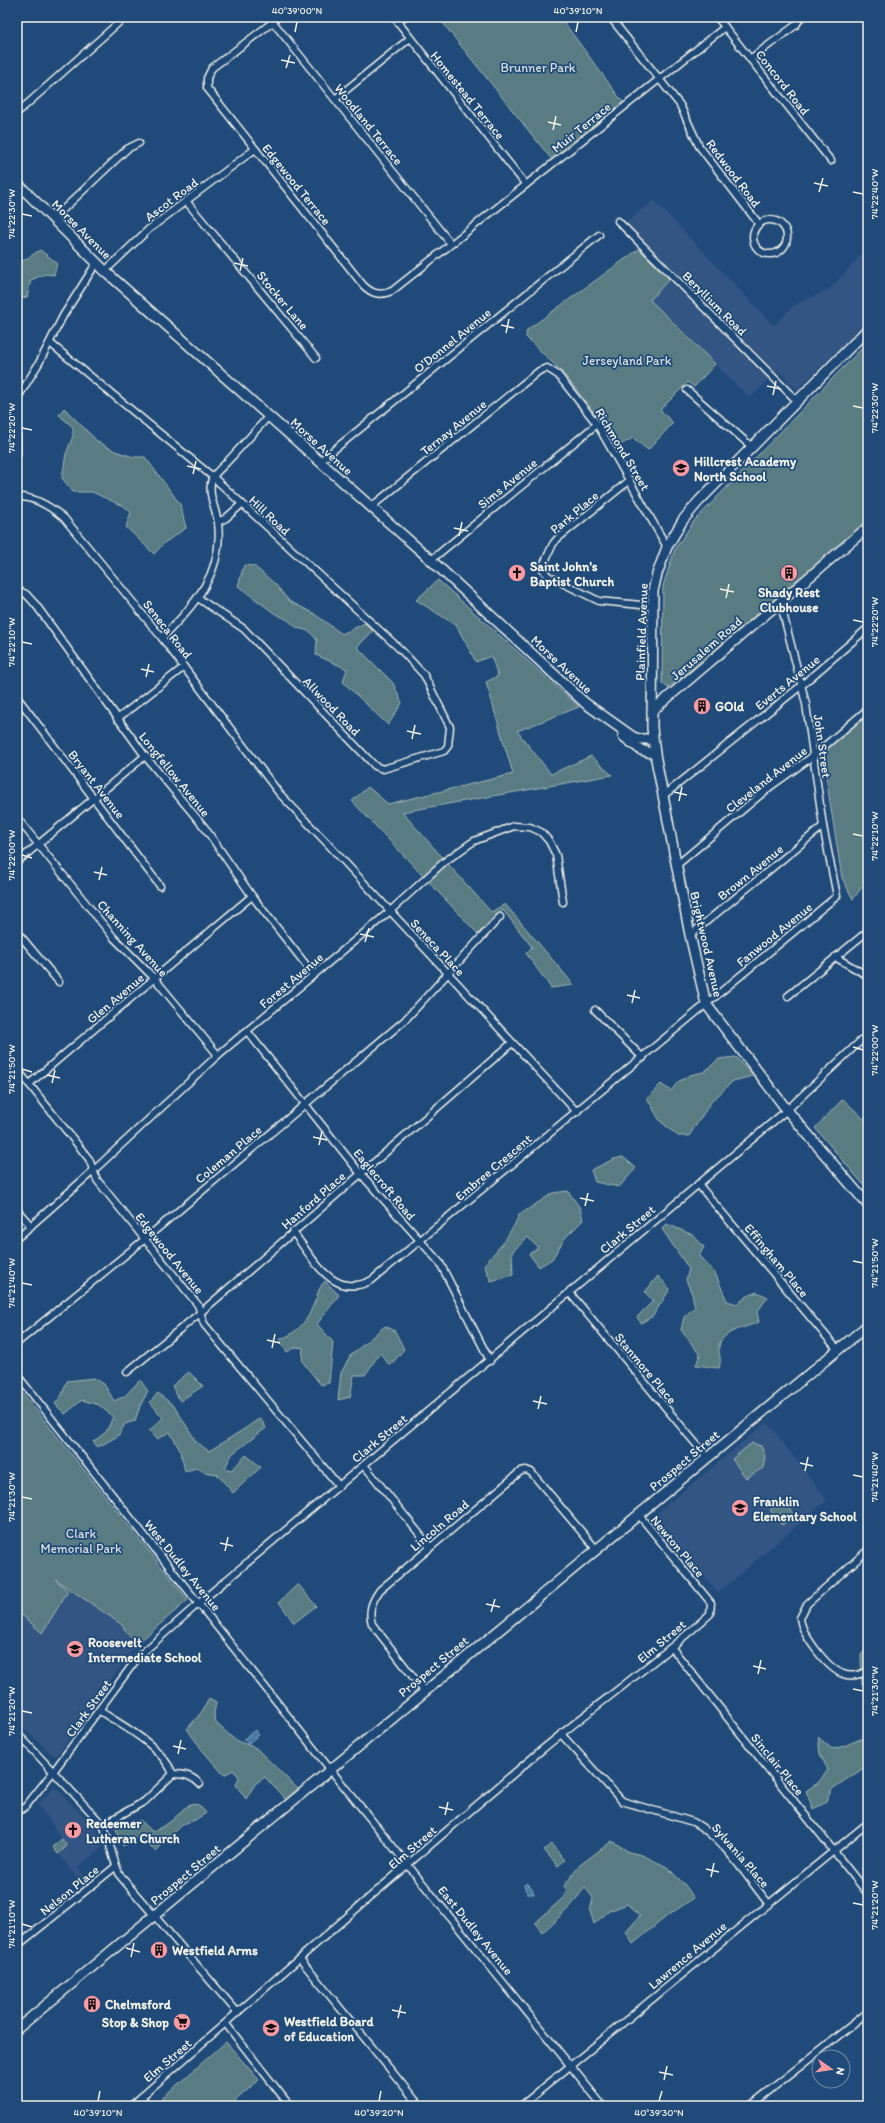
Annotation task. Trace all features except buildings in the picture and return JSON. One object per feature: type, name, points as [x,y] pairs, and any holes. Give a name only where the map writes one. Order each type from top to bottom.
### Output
[{"type":"street","points":[[114,17],[118,23]]},
{"type":"street","points":[[17,112],[125,17]]},
{"type":"street","points":[[396,20],[404,17]]},
{"type":"street","name":"Redwood Road","points":[[610,17],[680,105],[699,146],[760,224]]},
{"type":"street","name":"Concord Road","points":[[717,17],[831,161]]},
{"type":"street","points":[[750,59],[796,25],[801,17]]},
{"type":"street","name":"Woodland Terrace","points":[[271,19],[451,244]]},
{"type":"street","name":"Edgewood Terrace","points":[[271,19],[212,68],[207,78],[209,91],[255,150],[363,285],[372,292],[381,294],[392,291],[451,244]]},
{"type":"street","name":"Homestead Terrace","points":[[396,20],[409,39],[526,185]]},
{"type":"street","name":"Muir Terrace","points":[[451,244],[725,27]]},
{"type":"street","points":[[335,99],[409,39]]},
{"type":"street","points":[[54,219],[127,149],[139,143]]},
{"type":"street","name":"Ascot Road","points":[[105,270],[149,229],[255,150]]},
{"type":"street","name":"Morse Avenue","points":[[17,183],[105,270],[319,462],[431,560],[585,703],[613,725],[639,739],[653,739]]},
{"type":"street","name":"Stocker Lane","points":[[186,201],[316,358]]},
{"type":"street","points":[[772,220],[782,225],[787,238],[782,250],[772,254],[759,250],[754,237],[760,224],[772,220]]},
{"type":"street","name":"Beryllium Road","points":[[618,221],[796,400]]},
{"type":"street","name":"O'Donnel Avenue","points":[[319,462],[599,235]]},
{"type":"street","points":[[17,398],[50,343],[63,316],[97,262]]},
{"type":"street","name":"Plainfield Avenue","points":[[655,754],[652,711],[652,606],[657,574],[667,547],[689,512],[796,400],[868,329]]},
{"type":"street","name":"Hill Road","points":[[50,343],[213,477],[414,663],[424,675],[450,727]]},
{"type":"street","name":"Richmond Street","points":[[551,369],[558,375],[597,424],[667,547]]},
{"type":"street","name":"Ternay Avenue","points":[[371,507],[539,371],[551,369]]},
{"type":"street","points":[[688,390],[752,447]]},
{"type":"street","points":[[162,638],[188,612],[198,598],[216,563],[219,551],[218,522],[210,492],[213,477],[269,416]]},
{"type":"street","name":"Sims Avenue","points":[[431,560],[597,424]]},
{"type":"street","points":[[17,435],[17,456]]},
{"type":"street","name":"Park Place","points":[[630,480],[557,539],[553,544],[542,568],[548,576],[599,602],[652,606]]},
{"type":"street","name":"Seneca Road","points":[[18,496],[46,505],[64,518],[162,638],[283,798]]},
{"type":"street","points":[[218,522],[226,518],[242,504]]},
{"type":"street","name":"Jerusalem Road","points":[[652,711],[780,601],[866,532]]},
{"type":"street","name":"Longfellow Avenue","points":[[17,590],[26,594],[36,605],[144,756],[205,828],[252,896],[314,975]]},
{"type":"street","name":"Allwood Road","points":[[198,598],[244,629],[375,766],[383,769],[444,752],[448,746],[450,727]]},
{"type":"street","name":"John Street","points":[[780,601],[802,685],[823,826],[837,896]]},
{"type":"street","name":"Everts Avenue","points":[[663,796],[802,685],[868,628]]},
{"type":"street","points":[[117,719],[184,668]]},
{"type":"street","name":"Bryant Avenue","points":[[17,697],[160,886]]},
{"type":"street","name":"Cleveland Avenue","points":[[677,865],[771,786],[813,756],[868,709]]},
{"type":"street","name":"Morse Avenue","points":[[613,725],[617,731],[641,750],[655,754]]},
{"type":"street","name":"Brightwood Avenue","points":[[655,754],[690,935],[706,1004],[787,1110],[868,1205]]},
{"type":"street","points":[[17,862],[144,756]]},
{"type":"street","name":"Seneca Place","points":[[283,798],[326,842],[389,912],[577,1112]]},
{"type":"street","name":"Channing Avenue","points":[[17,818],[114,938],[155,979],[218,1055]]},
{"type":"street","name":"Forest Avenue","points":[[17,1238],[93,1171],[218,1055],[389,912],[458,851],[490,834],[514,826],[534,828],[550,841],[556,855],[563,902]]},
{"type":"street","name":"Brown Avenue","points":[[690,935],[823,826]]},
{"type":"street","name":"Glen Avenue","points":[[29,1084],[252,896]]},
{"type":"street","name":"Fanwood Avenue","points":[[706,1004],[837,896]]},
{"type":"street","name":"Coleman Place","points":[[17,1343],[145,1239],[404,1021],[500,917]]},
{"type":"street","points":[[788,996],[868,931]]},
{"type":"street","points":[[17,932],[59,982]]},
{"type":"street","points":[[835,957],[868,976]]},
{"type":"street","name":"Embree Crescent","points":[[293,1232],[328,1276],[340,1284],[351,1286],[366,1284],[420,1242],[643,1058],[706,1004]]},
{"type":"street","points":[[596,1010],[643,1058]]},
{"type":"street","name":"Eaglecroft Road","points":[[247,1031],[360,1173],[445,1272],[490,1360]]},
{"type":"street","name":"Clark Street","points":[[17,1813],[26,1806],[53,1772],[100,1711],[139,1656],[199,1603],[787,1110],[868,1034]]},
{"type":"street","name":"Hanford Place","points":[[127,1372],[200,1313],[512,1043]]},
{"type":"street","name":"Edgewood Avenue","points":[[17,1069],[88,1159],[97,1180],[198,1305],[204,1324],[339,1486]]},
{"type":"street","name":"Effingham Place","points":[[698,1184],[838,1350]]},
{"type":"street","points":[[17,1210],[31,1226]]},
{"type":"street","name":"Stanmore Place","points":[[569,1292],[707,1457]]},
{"type":"street","name":"Prospect Street","points":[[17,2029],[156,1916],[330,1769],[868,1325]]},
{"type":"street","name":"West Dudley Avenue","points":[[17,1375],[330,1769]]},
{"type":"street","points":[[364,1465],[430,1546]]},
{"type":"street","name":"Lincoln Road","points":[[424,1691],[375,1630],[370,1619],[370,1611],[375,1597],[380,1590],[430,1546],[521,1471],[526,1470],[531,1472],[596,1549]]},
{"type":"street","name":"Newton Place","points":[[639,1515],[701,1590]]},
{"type":"street","points":[[868,1550],[807,1604],[800,1618],[805,1635],[827,1662],[843,1674],[859,1675],[868,1672]]},
{"type":"street","name":"Elm Street","points":[[131,2106],[561,1734],[672,1648],[710,1614],[711,1603],[701,1590]]},
{"type":"street","name":"Sinclair Place","points":[[672,1648],[868,1894]]},
{"type":"street","points":[[100,1711],[148,1744],[170,1765],[173,1774]]},
{"type":"street","points":[[17,1733],[103,1825],[115,1867],[121,1877],[238,2013]]},
{"type":"street","name":"Sylvania Place","points":[[561,1734],[622,1801],[693,1822],[702,1827],[724,1848],[768,1903]]},
{"type":"street","name":"East Dudley Avenue","points":[[330,1769],[603,2106]]},
{"type":"street","points":[[103,1825],[145,1801],[173,1774],[186,1775],[194,1778],[200,1784]]},
{"type":"street","name":"Lawrence Avenue","points":[[521,2106],[572,2066],[768,1903],[868,1823]]},
{"type":"street","name":"Nelson Place","points":[[17,1946],[115,1867]]},
{"type":"street","points":[[300,1959],[420,2106]]},
{"type":"street","points":[[750,2106],[868,2012]]},
{"type":"street","points":[[226,2024],[290,2106]]},
{"type":"street","points":[[141,2097],[150,2106]]},
{"type":"shaded area","points":[[654,200],[774,326],[793,306],[831,288],[868,247],[868,321],[797,390],[778,370],[750,398],[649,300],[669,279],[618,228]]},
{"type":"shaded area","name":"Franklin Elementary School","points":[[767,1422],[827,1500],[718,1593],[653,1516]]},
{"type":"shaded area","name":"Roosevelt Intermediate School","points":[[17,1534],[98,1608],[121,1624],[136,1645],[58,1754],[54,1756],[17,1722]]},
{"type":"shaded area","points":[[255,1730],[258,1735],[248,1744],[244,1739]]},
{"type":"shaded area","points":[[55,1787],[96,1829],[102,1848],[78,1867],[87,1880],[82,1884],[53,1847],[62,1839],[38,1804]]},
{"type":"shaded area","points":[[527,1883],[532,1888],[534,1894],[527,1894],[524,1885]]},
{"type":"green space","name":"Brunner Park","points":[[438,17],[560,17],[624,104],[552,160]]},
{"type":"green space","name":"Jerseyland Park","points":[[639,249],[669,279],[650,300],[715,364],[694,387],[688,382],[660,410],[673,423],[648,450],[633,438],[620,445],[563,373],[526,337],[527,330]]},
{"type":"green space","points":[[40,250],[57,263],[54,275],[45,274],[31,280],[27,297],[18,299],[17,287],[21,283],[17,281],[17,255],[23,261]]},
{"type":"green space","points":[[868,342],[868,522],[776,602],[668,688],[662,683],[663,586],[675,549],[694,521]]},
{"type":"green space","points":[[64,408],[98,442],[115,451],[133,457],[145,457],[180,504],[186,528],[164,543],[154,554],[126,527],[131,512],[125,507],[92,492],[73,492],[62,478],[66,454],[73,436],[73,427],[59,415]]},
{"type":"green space","points":[[244,565],[254,566],[275,584],[289,601],[313,613],[342,634],[365,623],[373,631],[357,647],[393,683],[402,703],[388,725],[343,682],[347,669],[316,655],[317,640],[309,631],[297,628],[288,620],[274,613],[238,586]]},
{"type":"green space","points":[[438,580],[579,707],[517,731],[551,774],[591,756],[612,775],[402,812],[491,912],[505,904],[574,985],[551,988],[526,953],[532,947],[503,910],[478,934],[352,801],[368,787],[388,804],[513,774],[486,682],[498,676],[491,656],[476,662],[456,625],[416,600]]},
{"type":"green space","points":[[868,713],[868,884],[862,887],[853,899],[842,878],[822,751]]},
{"type":"green space","points":[[736,1057],[753,1076],[733,1081],[711,1102],[689,1136],[678,1136],[660,1121],[647,1098],[661,1084],[671,1091],[678,1082],[690,1075],[704,1072],[719,1059]]},
{"type":"green space","points":[[843,1099],[868,1123],[868,1190],[815,1128]]},
{"type":"green space","points":[[623,1157],[636,1168],[619,1187],[595,1182],[591,1170],[614,1159]]},
{"type":"green space","points":[[568,1191],[580,1208],[583,1220],[565,1238],[552,1259],[539,1267],[529,1254],[538,1248],[528,1237],[512,1252],[513,1275],[491,1281],[484,1265],[502,1244],[514,1226],[519,1215],[553,1193]]},
{"type":"green space","points":[[667,1224],[693,1235],[704,1247],[699,1256],[715,1273],[727,1301],[737,1304],[746,1297],[757,1292],[768,1297],[757,1312],[759,1322],[734,1331],[723,1338],[719,1349],[719,1368],[696,1365],[700,1355],[681,1330],[684,1317],[695,1307],[692,1294],[686,1280],[689,1269],[662,1229]]},
{"type":"green space","points":[[658,1276],[670,1289],[653,1316],[641,1323],[637,1317],[653,1301],[645,1292]]},
{"type":"green space","points":[[325,1281],[339,1295],[317,1324],[333,1342],[329,1383],[321,1385],[302,1361],[303,1348],[296,1347],[287,1352],[279,1340],[295,1331],[304,1323],[322,1284]]},
{"type":"green space","points":[[385,1326],[395,1331],[404,1349],[390,1366],[380,1353],[365,1375],[354,1375],[350,1397],[338,1400],[341,1373],[350,1356]]},
{"type":"green space","points":[[189,1372],[203,1386],[180,1401],[172,1386]]},
{"type":"green space","points":[[94,1378],[104,1384],[114,1401],[125,1396],[140,1380],[148,1391],[140,1406],[135,1421],[125,1424],[118,1436],[98,1447],[93,1442],[106,1432],[113,1417],[99,1405],[82,1400],[65,1414],[55,1404],[62,1395],[67,1381]]},
{"type":"green space","name":"Clark Memorial Park","points":[[17,1386],[188,1600],[136,1645],[121,1624],[55,1579],[68,1591],[42,1633],[22,1615],[17,1620]]},
{"type":"green space","points":[[158,1393],[175,1407],[197,1443],[209,1451],[260,1418],[266,1428],[232,1454],[225,1468],[232,1470],[246,1455],[261,1467],[233,1493],[217,1474],[204,1472],[197,1468],[185,1471],[180,1450],[170,1432],[157,1439],[149,1431],[163,1418],[150,1402]]},
{"type":"green space","points":[[752,1443],[761,1446],[765,1456],[763,1468],[746,1478],[732,1459]]},
{"type":"green space","points":[[782,1500],[794,1515],[782,1525],[776,1518],[781,1513],[776,1517],[770,1510]]},
{"type":"green space","points":[[298,1584],[316,1606],[294,1623],[279,1602]]},
{"type":"green space","points":[[868,1647],[868,1690],[862,1684],[861,1655]]},
{"type":"green space","points":[[209,1699],[216,1703],[214,1713],[216,1723],[235,1740],[256,1748],[298,1789],[286,1800],[265,1777],[255,1784],[246,1799],[236,1785],[239,1777],[233,1770],[224,1775],[203,1751],[187,1729],[201,1713]]},
{"type":"green space","points":[[868,1736],[868,1765],[832,1789],[825,1803],[813,1809],[806,1791],[818,1783],[828,1770],[820,1754],[818,1737],[832,1749],[844,1746]]},
{"type":"green space","points":[[190,1804],[199,1805],[206,1813],[195,1820],[181,1825],[156,1851],[137,1838],[123,1846],[115,1827],[130,1821],[135,1822],[140,1820],[153,1832],[170,1822]]},
{"type":"green space","points":[[62,1839],[67,1846],[58,1854],[53,1847]]},
{"type":"green space","points":[[612,1841],[629,1852],[642,1855],[667,1867],[685,1885],[694,1898],[667,1916],[633,1944],[626,1932],[640,1916],[627,1904],[609,1911],[594,1924],[590,1911],[593,1898],[585,1887],[571,1906],[542,1933],[535,1923],[563,1898],[567,1890],[564,1886],[580,1865]]},
{"type":"green space","points":[[551,1844],[565,1860],[558,1866],[544,1850]]},
{"type":"green space","points":[[226,2042],[259,2080],[229,2106],[167,2106],[161,2099]]},
{"type":"place","name":"Hillcrest Academy North School","points":[[681,468]]},
{"type":"place","name":"Saint John's Baptist Church","points":[[517,573]]},
{"type":"place","name":"Shady Rest Clubhouse","points":[[789,573]]},
{"type":"place","name":"GOld","points":[[702,706]]},
{"type":"place","name":"Franklin Elementary School","points":[[740,1508]]},
{"type":"place","name":"Roosevelt Intermediate School","points":[[75,1649]]},
{"type":"place","name":"Redeemer Lutheran Church","points":[[73,1830]]},
{"type":"place","name":"Westfield Arms","points":[[159,1950]]},
{"type":"place","name":"Chelmsford","points":[[92,2004]]},
{"type":"place","name":"Stop & Shop","points":[[182,2022]]},
{"type":"place","name":"Westfield Board of Education","points":[[271,2028]]}]
